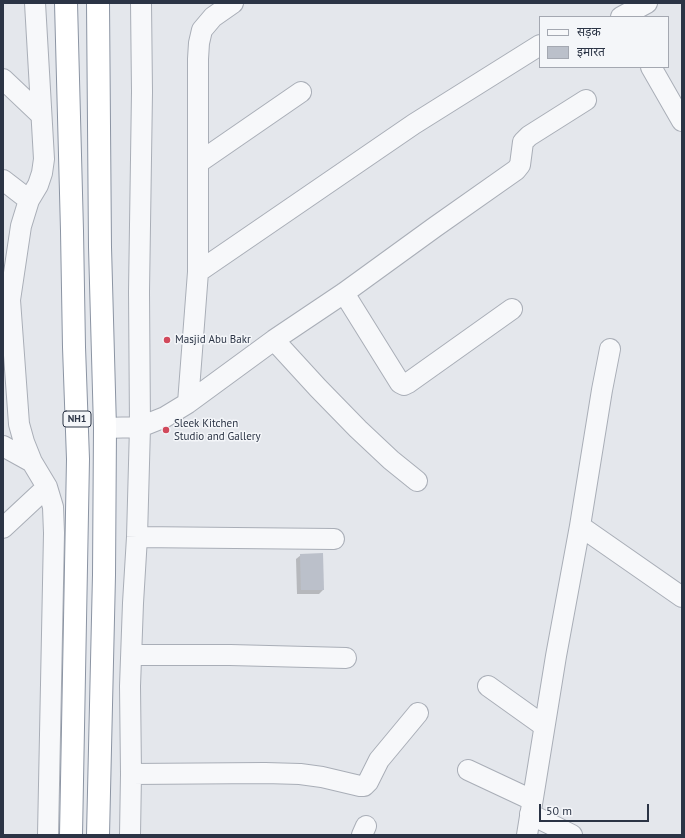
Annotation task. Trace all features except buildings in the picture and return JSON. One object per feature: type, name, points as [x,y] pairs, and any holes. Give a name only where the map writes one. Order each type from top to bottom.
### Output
[{"type":"highway","name":"NH1","points":[[66,3],[78,458],[71,835]]},
{"type":"highway","name":"NH1","points":[[98,3],[100,247],[105,428],[104,575],[98,835]]},
{"type":"street","points":[[35,3],[44,159],[38,185],[29,200],[21,226],[6,298],[19,424],[32,462],[47,487],[53,507],[54,533],[48,835]]},
{"type":"street","points":[[130,835],[132,655],[140,427],[139,292],[142,92],[141,3]]},
{"type":"street","points":[[188,403],[198,272],[198,59],[202,30],[213,16],[233,3]]},
{"type":"street","points":[[613,3],[620,16]]},
{"type":"street","points":[[623,16],[646,3]]},
{"type":"street","points":[[198,272],[414,124],[539,46]]},
{"type":"street","points":[[652,68],[682,121]]},
{"type":"street","points":[[3,79],[41,115]]},
{"type":"street","points":[[198,163],[301,92]]},
{"type":"street","points":[[105,428],[140,427],[165,417],[188,403],[274,340],[344,293],[516,170],[520,165],[523,142],[528,136],[586,100]]},
{"type":"street","points":[[3,180],[29,200]]},
{"type":"street","points":[[344,293],[400,383],[404,385],[512,309]]},
{"type":"street","points":[[274,340],[358,429],[417,481]]},
{"type":"street","points":[[526,835],[610,349]]},
{"type":"street","points":[[3,446],[32,462]]},
{"type":"street","points":[[3,528],[47,487]]},
{"type":"street","points":[[580,526],[682,597]]},
{"type":"street","points":[[137,537],[334,539]]},
{"type":"street","points":[[132,655],[230,655],[346,658]]},
{"type":"street","points":[[488,686],[544,726]]},
{"type":"street","points":[[131,774],[300,774],[364,786],[368,782],[379,760],[418,713]]},
{"type":"street","points":[[468,770],[531,807],[572,835]]},
{"type":"place","name":"Masjid Abu Bakr","points":[[167,340]]},
{"type":"place","name":"Sleek Kitchen Studio and Gallery","points":[[166,430]]}]
